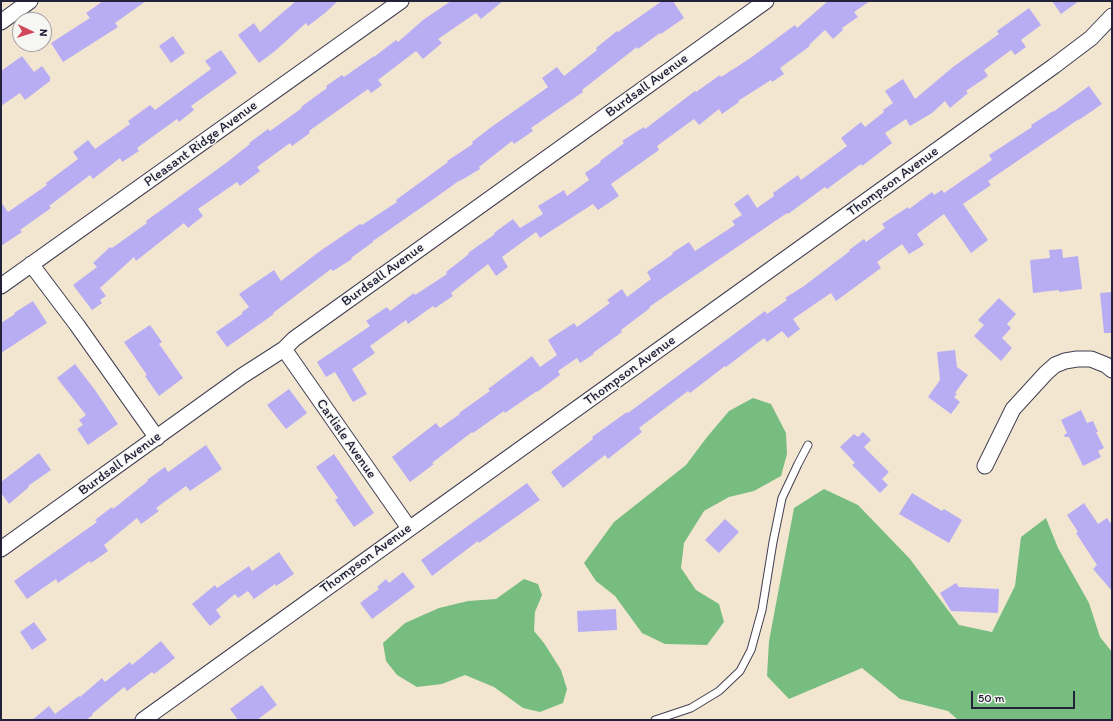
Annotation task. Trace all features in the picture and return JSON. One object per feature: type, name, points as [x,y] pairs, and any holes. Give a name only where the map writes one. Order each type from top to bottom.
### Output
[{"type":"street","points":[[3,17],[30,1]]},
{"type":"street","name":"Pleasant Ridge Avenue","points":[[1,286],[401,1]]},
{"type":"street","name":"Burdsall Avenue","points":[[1,549],[242,376],[284,350],[294,339],[766,1]]},
{"type":"street","name":"Thompson Avenue","points":[[143,720],[1054,66],[1091,38],[1112,16]]},
{"type":"street","points":[[31,264],[77,325],[157,438]]},
{"type":"street","name":"Carlisle Avenue","points":[[284,350],[409,528]]},
{"type":"street","points":[[985,466],[1013,410],[1055,365],[1077,358],[1091,359],[1106,365],[1112,370]]},
{"type":"lane","points":[[655,720],[691,708],[719,691],[740,671],[751,650],[762,610],[782,498],[808,445]]},
{"type":"green space","points":[[753,398],[771,404],[786,433],[787,454],[781,476],[754,491],[729,497],[704,511],[684,543],[681,568],[696,590],[719,604],[724,622],[707,645],[665,644],[642,633],[615,596],[596,581],[584,563],[614,522],[686,465],[729,411]]},
{"type":"green space","points":[[824,489],[858,505],[910,559],[959,625],[992,632],[1015,586],[1021,537],[1046,518],[1058,548],[1089,603],[1100,637],[1112,652],[1112,720],[958,720],[948,711],[900,699],[862,668],[789,699],[767,676],[769,641],[794,508]]},
{"type":"green space","points":[[524,579],[538,584],[542,595],[535,612],[534,631],[544,643],[561,670],[567,689],[563,703],[540,712],[523,708],[494,687],[465,675],[442,684],[417,687],[397,675],[386,661],[383,643],[405,623],[439,608],[468,601],[496,599]]},
{"type":"building","points":[[103,1],[146,1],[115,23],[118,27],[63,62],[52,42],[90,18],[86,13]]},
{"type":"building","points":[[296,1],[338,1],[308,26],[306,23],[275,51],[259,63],[238,35],[254,23],[260,32]]},
{"type":"building","points":[[451,1],[503,1],[481,19],[476,13],[438,39],[442,43],[423,59],[416,51],[378,80],[382,85],[371,93],[368,89],[309,131],[310,133],[292,146],[290,143],[257,167],[260,171],[240,186],[237,182],[198,209],[203,216],[188,228],[184,223],[136,261],[134,257],[100,288],[106,296],[100,300],[102,303],[92,310],[73,285],[97,267],[93,263],[110,247],[112,248],[147,223],[146,221],[226,163],[268,129],[270,131],[302,108],[301,107],[327,88],[326,86],[342,75],[344,77],[396,40],[398,42],[423,20]]},
{"type":"building","points":[[662,1],[673,1],[684,18],[638,49],[637,47],[582,90],[583,92],[531,128],[533,131],[514,144],[512,141],[479,167],[480,169],[460,180],[373,241],[351,258],[352,259],[333,271],[331,269],[273,313],[274,314],[227,347],[216,332],[242,314],[242,312],[249,307],[239,294],[274,270],[281,281],[320,251],[360,224],[362,225],[397,202],[396,200],[448,162],[447,161],[473,144],[472,142],[490,128],[548,87],[542,78],[557,67],[564,76],[597,50],[596,48],[617,31],[618,32]]},
{"type":"building","points":[[828,1],[870,1],[854,12],[858,17],[842,28],[843,30],[833,39],[825,30],[809,45],[810,46],[780,68],[784,74],[772,82],[771,80],[738,101],[739,102],[722,114],[719,109],[699,125],[694,119],[657,146],[659,150],[611,184],[619,196],[598,210],[593,204],[540,238],[536,232],[502,257],[508,267],[496,276],[488,264],[451,293],[453,296],[435,308],[433,306],[408,324],[406,320],[370,346],[375,353],[352,369],[367,394],[353,402],[335,372],[326,377],[317,362],[370,326],[366,321],[387,307],[390,311],[414,293],[415,295],[447,274],[446,272],[469,254],[468,253],[513,219],[520,228],[543,214],[538,206],[564,190],[567,196],[589,180],[585,173],[624,143],[622,141],[644,127],[645,129],[695,91],[696,92],[720,75],[721,77],[749,59],[795,25],[797,28]]},
{"type":"building","points":[[1052,1],[1079,1],[1061,14]]},
{"type":"building","points":[[1029,8],[1041,25],[1021,40],[1026,47],[1015,55],[1011,50],[984,70],[988,76],[966,91],[968,93],[950,108],[945,101],[932,113],[910,126],[906,119],[885,133],[892,143],[862,166],[861,164],[827,189],[825,187],[788,214],[787,213],[649,307],[650,308],[621,330],[622,332],[593,353],[594,354],[580,363],[577,358],[558,371],[560,375],[505,413],[504,411],[473,433],[472,432],[410,482],[392,457],[436,423],[440,428],[490,391],[488,389],[532,356],[540,367],[557,355],[548,340],[574,323],[577,327],[610,303],[607,300],[622,289],[627,297],[651,279],[647,272],[673,254],[672,253],[689,242],[695,251],[735,225],[732,221],[742,215],[734,204],[748,194],[757,208],[774,196],[773,193],[798,175],[801,180],[847,146],[841,138],[861,122],[865,127],[893,103],[885,91],[903,79],[915,99],[953,67],[999,34],[997,31]]},
{"type":"building","points":[[173,36],[185,53],[171,63],[159,46]]},
{"type":"building","points":[[221,50],[237,73],[191,106],[194,110],[179,122],[177,119],[137,148],[139,151],[122,162],[120,158],[93,179],[90,175],[49,206],[51,208],[20,230],[22,232],[1,246],[1,202],[8,212],[47,185],[46,183],[78,159],[73,152],[88,140],[95,149],[130,124],[128,121],[150,105],[155,110],[211,69],[205,61]]},
{"type":"building","points":[[22,56],[34,72],[42,66],[50,77],[50,81],[25,100],[20,93],[1,106],[1,71]]},
{"type":"building","points":[[1089,86],[1102,104],[988,181],[991,185],[963,204],[988,240],[971,253],[944,214],[917,234],[924,245],[909,254],[902,244],[877,262],[881,268],[836,301],[831,293],[793,319],[800,329],[788,338],[782,331],[767,342],[764,338],[690,393],[688,391],[639,428],[642,432],[608,459],[605,455],[563,488],[551,472],[593,439],[592,437],[627,412],[628,413],[765,311],[767,314],[787,300],[785,298],[804,286],[864,239],[866,242],[885,228],[882,224],[908,207],[909,209],[932,192],[934,195],[942,190],[944,193],[992,160],[989,155],[1032,127],[1031,125],[1053,112]]},
{"type":"building","points":[[1062,249],[1063,258],[1078,256],[1082,289],[1033,293],[1030,260],[1050,258],[1049,250]]},
{"type":"building","points":[[1112,292],[1112,333],[1104,333],[1100,293]]},
{"type":"building","points":[[999,298],[1016,314],[1007,324],[1011,328],[1002,338],[1012,348],[1001,361],[974,336],[984,325],[978,320]]},
{"type":"building","points":[[33,301],[47,323],[1,353],[1,323]]},
{"type":"building","points":[[150,325],[162,342],[159,344],[183,378],[159,396],[145,376],[147,375],[124,342]]},
{"type":"building","points":[[955,350],[957,367],[968,375],[955,393],[957,394],[954,397],[960,402],[951,414],[928,397],[940,380],[937,352]]},
{"type":"building","points":[[75,364],[118,424],[88,445],[77,429],[83,425],[79,420],[86,415],[57,378]]},
{"type":"building","points":[[289,389],[307,413],[286,429],[267,405]]},
{"type":"building","points":[[1081,410],[1087,423],[1093,421],[1098,432],[1096,432],[1104,448],[1098,451],[1101,457],[1083,466],[1069,437],[1065,437],[1064,435],[1067,433],[1061,420]]},
{"type":"building","points":[[863,432],[871,440],[864,447],[889,472],[882,479],[888,485],[880,493],[852,465],[855,463],[840,447],[854,434],[858,437]]},
{"type":"building","points":[[206,445],[222,469],[190,491],[186,486],[156,508],[159,511],[141,524],[137,518],[104,545],[108,551],[91,563],[90,561],[58,583],[56,579],[27,599],[14,581],[97,522],[95,520],[112,507],[113,509],[165,467],[168,472]]},
{"type":"building","points":[[39,453],[51,470],[28,486],[29,487],[9,504],[1,493],[1,482]]},
{"type":"building","points":[[334,454],[374,513],[354,527],[335,500],[338,498],[316,467]]},
{"type":"building","points":[[527,483],[540,500],[479,543],[478,541],[432,576],[421,560]]},
{"type":"building","points":[[912,493],[942,511],[944,509],[962,520],[949,543],[899,514]]},
{"type":"building","points":[[1084,503],[1098,524],[1107,518],[1112,525],[1112,591],[1093,569],[1097,565],[1076,533],[1078,532],[1067,515]]},
{"type":"building","points":[[725,519],[739,532],[719,553],[705,540]]},
{"type":"building","points":[[279,552],[294,574],[276,586],[275,584],[254,599],[248,591],[238,598],[235,594],[216,610],[221,617],[210,626],[192,604],[215,585],[217,588],[249,566],[252,571]]},
{"type":"building","points":[[403,572],[415,587],[372,619],[360,603],[379,589],[377,587],[386,579],[389,583]]},
{"type":"building","points":[[956,583],[959,587],[999,589],[998,613],[951,611],[940,593]]},
{"type":"building","points":[[616,609],[617,630],[578,632],[577,611]]},
{"type":"building","points":[[34,622],[47,640],[32,650],[20,632]]},
{"type":"building","points":[[161,641],[175,658],[154,674],[152,672],[127,691],[124,687],[86,720],[32,720],[49,706],[55,714],[79,696],[80,697],[102,678],[105,682],[130,662],[132,665]]},
{"type":"building","points":[[262,685],[277,705],[257,720],[238,720],[230,709]]}]
